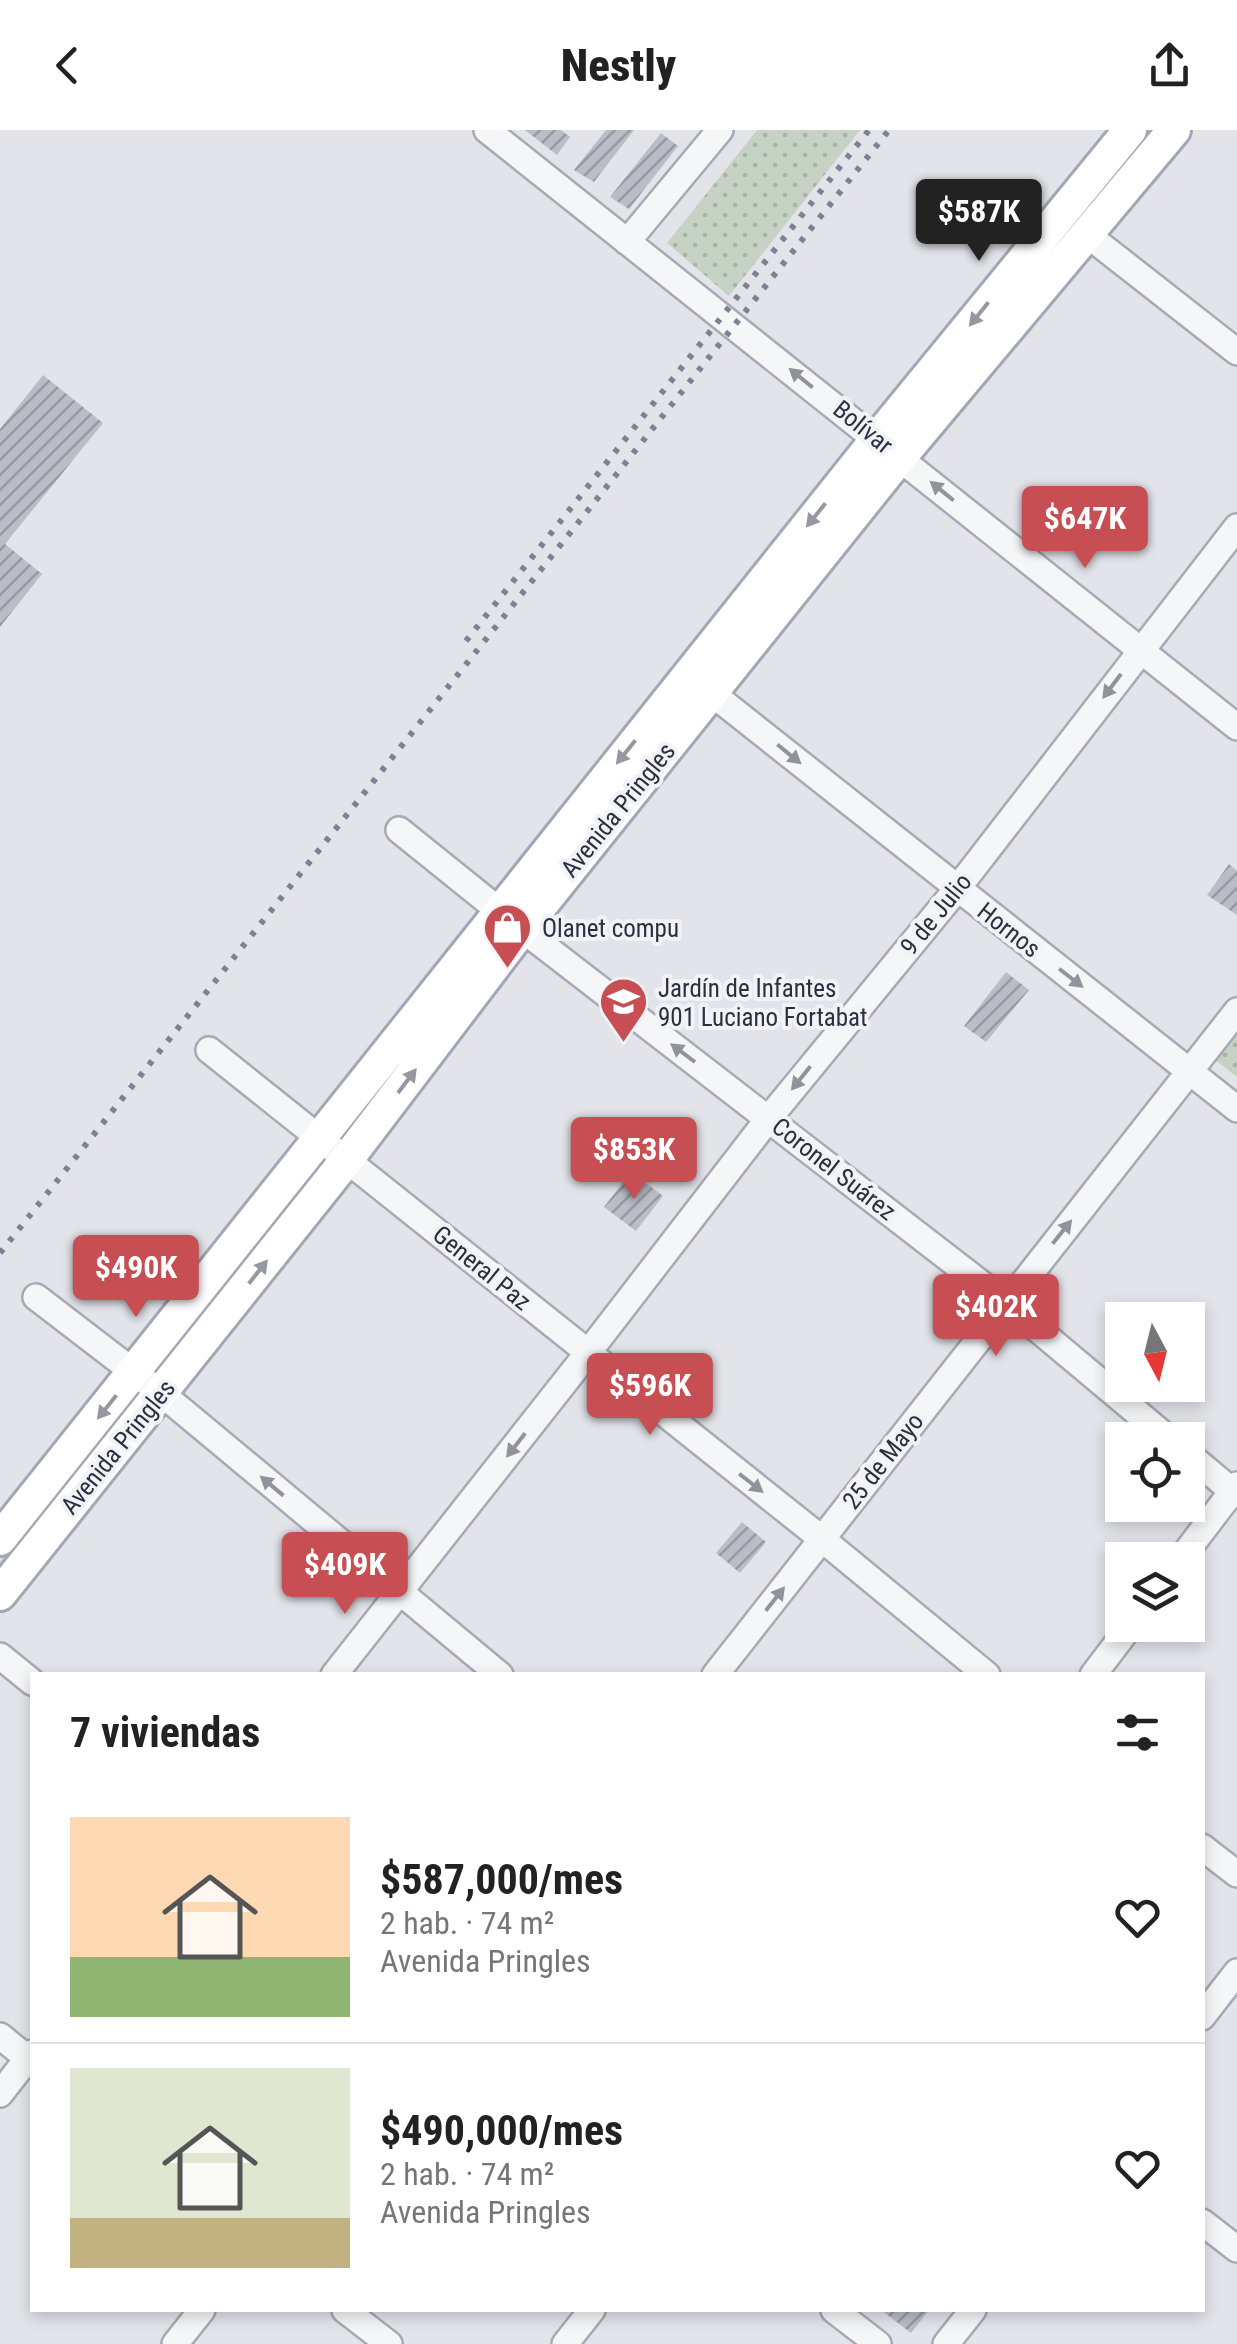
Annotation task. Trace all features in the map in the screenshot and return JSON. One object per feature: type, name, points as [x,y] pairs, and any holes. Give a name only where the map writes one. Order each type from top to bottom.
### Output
[{"type":"main road","name":"Avenida Pringles","points":[[0,1539],[319,1138],[510,920],[700,684],[889,448],[1130,130]]},
{"type":"main road","name":"Avenida Pringles","points":[[889,448],[1089,236],[1174,130]]},
{"type":"main road","name":"Avenida Pringles","points":[[0,1594],[348,1158],[510,920]]},
{"type":"street","name":"Bolívar","points":[[487,130],[1237,726]]},
{"type":"street","points":[[626,242],[720,130]]},
{"type":"street","points":[[1089,236],[1237,352]]},
{"type":"street","name":"9 de Julio","points":[[336,1672],[769,1118],[957,889],[1237,527]]},
{"type":"street","name":"Hornos","points":[[700,684],[1237,1108]]},
{"type":"street","name":"Coronel Suárez","points":[[399,830],[1006,1302],[1149,1422]]},
{"type":"street","name":"25 de Mayo","points":[[717,1672],[1237,1011]]},
{"type":"street","name":"General Paz","points":[[209,1050],[983,1672]]},
{"type":"street","points":[[36,1296],[162,1393],[496,1672]]},
{"type":"street","points":[[1194,1542],[1235,1491],[1205,1467]]},
{"type":"street","points":[[1095,1672],[1118,1642]]},
{"type":"street","points":[[0,1656],[30,1680]]},
{"type":"street","points":[[1205,1848],[1237,1874]]},
{"type":"street","points":[[1205,2013],[1237,1972]]},
{"type":"street","points":[[0,2036],[30,2057]]},
{"type":"street","points":[[0,2094],[30,2059]]},
{"type":"street","points":[[1205,2224],[1237,2249]]},
{"type":"street","points":[[175,2344],[200,2312]]},
{"type":"street","points":[[349,2312],[389,2344]]},
{"type":"street","points":[[566,2344],[590,2312]]},
{"type":"street","points":[[837,2312],[878,2344]]},
{"type":"street","points":[[946,2344],[971,2312]]},
{"type":"green space","points":[[757,130],[860,130],[729,296],[667,243]]},
{"type":"green space","points":[[1237,1029],[1237,1077],[1213,1058]]},
{"type":"green space","points":[[318,1167],[324,1172],[171,1363],[165,1358]]},
{"type":"green space","points":[[127,1403],[133,1408],[0,1573],[0,1561]]},
{"type":"building","points":[[525,130],[561,130],[570,137],[557,155]]},
{"type":"building","points":[[606,130],[634,130],[594,182],[574,170]]},
{"type":"building","points":[[661,133],[678,146],[629,209],[610,197]]},
{"type":"building","points":[[43,375],[103,423],[5,544],[42,574],[0,627],[0,429]]},
{"type":"building","points":[[1229,864],[1237,871],[1237,915],[1207,895]]},
{"type":"building","points":[[1006,972],[1029,990],[986,1042],[964,1026]]},
{"type":"building","points":[[631,1172],[663,1196],[636,1231],[604,1207]]},
{"type":"building","points":[[742,1522],[766,1542],[740,1573],[716,1553]]},
{"type":"building","points":[[884,2312],[927,2312],[911,2333]]},
{"type":"railway","points":[[466,641],[869,130]]},
{"type":"railway","points":[[0,1253],[889,130]]},
{"type":"place","name":"Olanet compu","points":[[507,970]]},
{"type":"place","name":"Jardín de Infantes 901 Luciano Fortabat","points":[[623,1044]]}]
